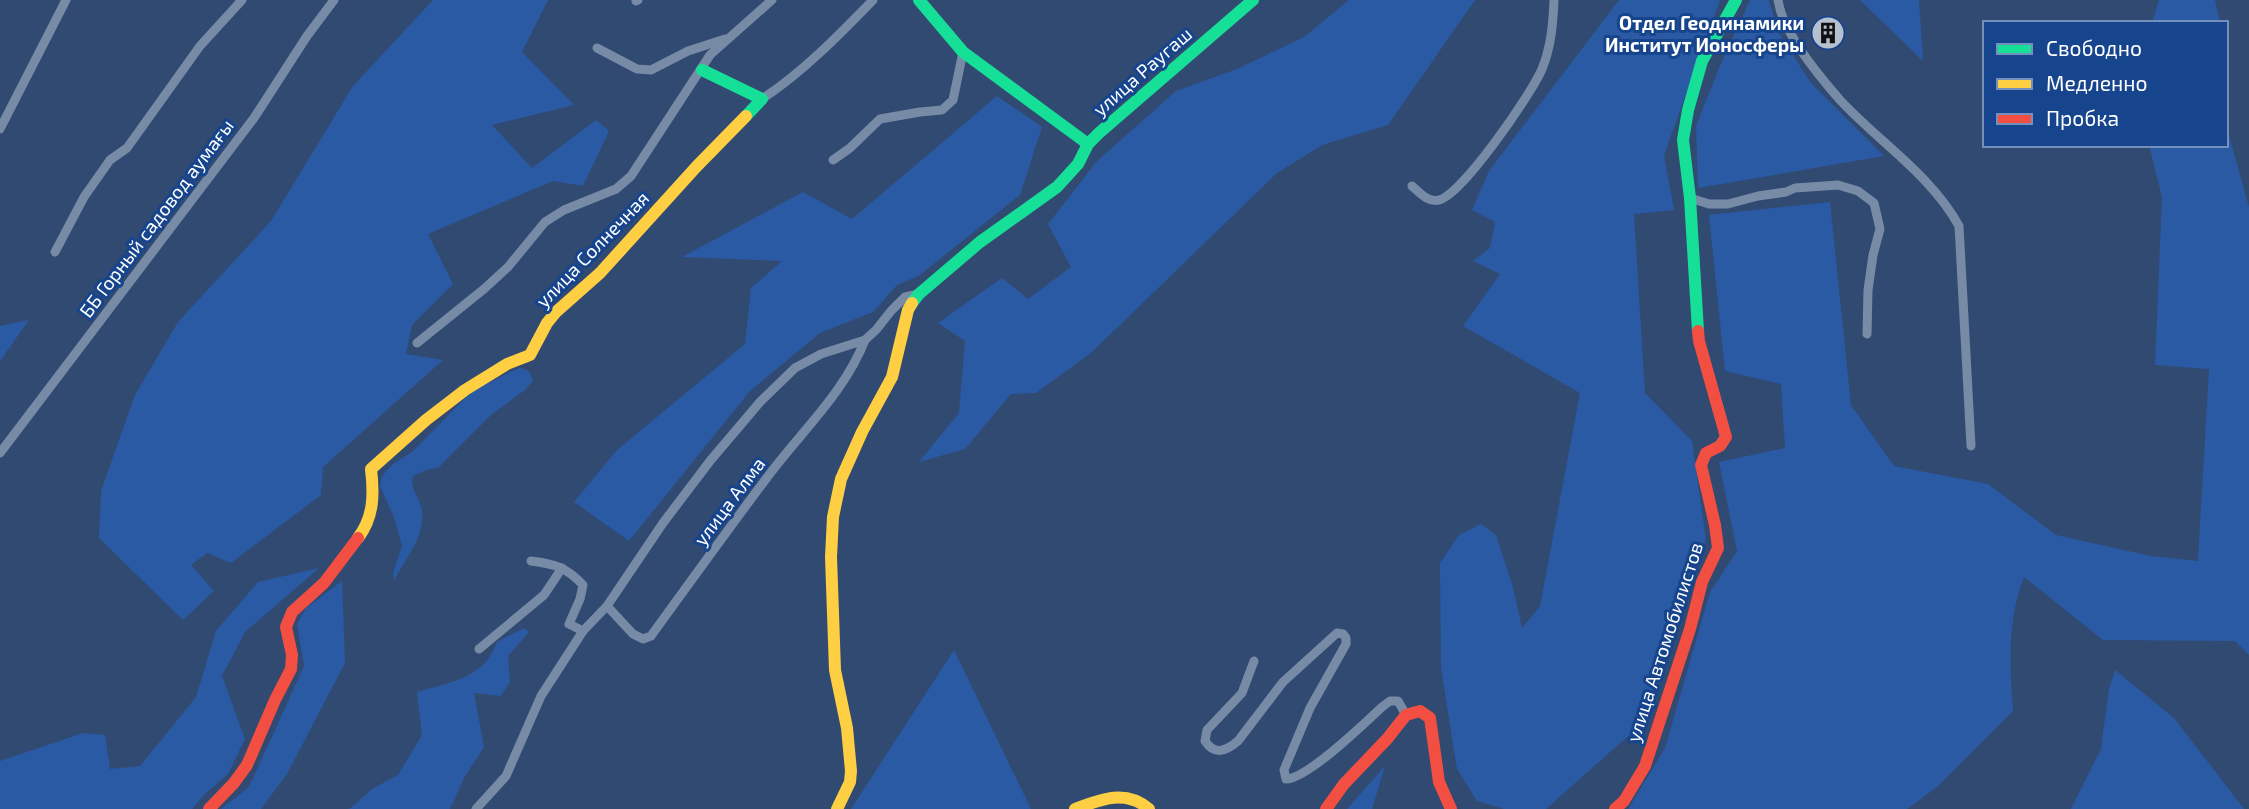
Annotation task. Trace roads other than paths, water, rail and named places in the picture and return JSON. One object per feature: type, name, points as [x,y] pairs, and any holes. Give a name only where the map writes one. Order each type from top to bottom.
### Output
[{"type":"street","points":[[0,129],[66,0]]},
{"type":"street","points":[[55,252],[83,197],[110,160],[127,148],[200,46],[243,0]]},
{"type":"street","name":"ББ Горный садовод аумағы","points":[[0,453],[254,118],[307,36],[334,0]]},
{"type":"street","points":[[416,343],[508,267],[545,222],[564,210],[616,189],[631,176],[710,55],[772,0]]},
{"type":"street","points":[[702,69],[762,99],[775,91],[838,36],[873,0]]},
{"type":"street","points":[[919,0],[963,52],[1088,144]]},
{"type":"street","name":"улица Раугаш","points":[[919,294],[980,242],[1057,187],[1078,164],[1088,144],[1253,0]]},
{"type":"street","points":[[1412,186],[1433,201],[1441,200],[1451,194],[1477,164],[1541,71],[1550,44],[1554,0]]},
{"type":"street","name":"улица Автомобилистов","points":[[1615,809],[1624,801],[1645,766],[1690,629],[1702,582],[1718,548],[1716,525],[1701,465],[1706,453],[1720,446],[1726,437],[1699,341],[1690,198],[1683,140],[1688,110],[1702,61],[1736,0]]},
{"type":"street","points":[[1777,0],[1786,28],[1841,101],[1905,160],[1952,214],[1959,226],[1962,240],[1971,446]]},
{"type":"street","points":[[597,48],[637,69],[651,70],[688,51],[730,37]]},
{"type":"street","points":[[833,160],[850,148],[880,119],[920,111],[942,110],[953,100],[963,52]]},
{"type":"street","name":"улица Солнечная","points":[[209,809],[247,765],[291,669],[292,655],[286,627],[292,612],[324,583],[367,526],[373,497],[371,469],[467,386],[515,360],[530,355],[556,312],[600,273],[762,99]]},
{"type":"street","points":[[1690,198],[1709,204],[1728,204],[1795,188],[1838,184],[1858,191],[1874,202],[1880,229],[1868,290],[1867,334]]},
{"type":"street","points":[[476,809],[506,776],[541,696],[583,631],[607,606],[663,523],[710,461],[760,402],[795,368],[821,354],[865,340],[905,297],[919,294]]},
{"type":"street","points":[[837,809],[850,782],[851,771],[847,728],[835,670],[831,557],[835,503],[841,479],[862,432],[892,377],[908,310],[919,294]]},
{"type":"street","name":"улица Алма","points":[[607,606],[634,634],[643,639],[651,636],[774,469],[812,425],[842,383],[865,340]]},
{"type":"street","points":[[531,561],[555,564],[572,574],[583,585],[569,624],[583,631]]},
{"type":"street","points":[[479,649],[544,595],[562,568]]},
{"type":"street","points":[[1254,661],[1242,693],[1208,730],[1205,741],[1210,748],[1218,751],[1228,749],[1238,741],[1283,682],[1337,634],[1343,634],[1346,638],[1346,644],[1310,708],[1284,769],[1286,779],[1302,774],[1335,750],[1381,706],[1390,701],[1398,701],[1406,715]]},
{"type":"street","points":[[1326,809],[1343,784],[1387,739],[1406,715],[1420,711],[1430,718],[1439,782],[1451,809]]},
{"type":"street","points":[[1075,809],[1117,795],[1132,797],[1149,809]]},
{"type":"place","name":"Отдел Геодинамики Институт Ионосферы","points":[[1828,33]]}]
